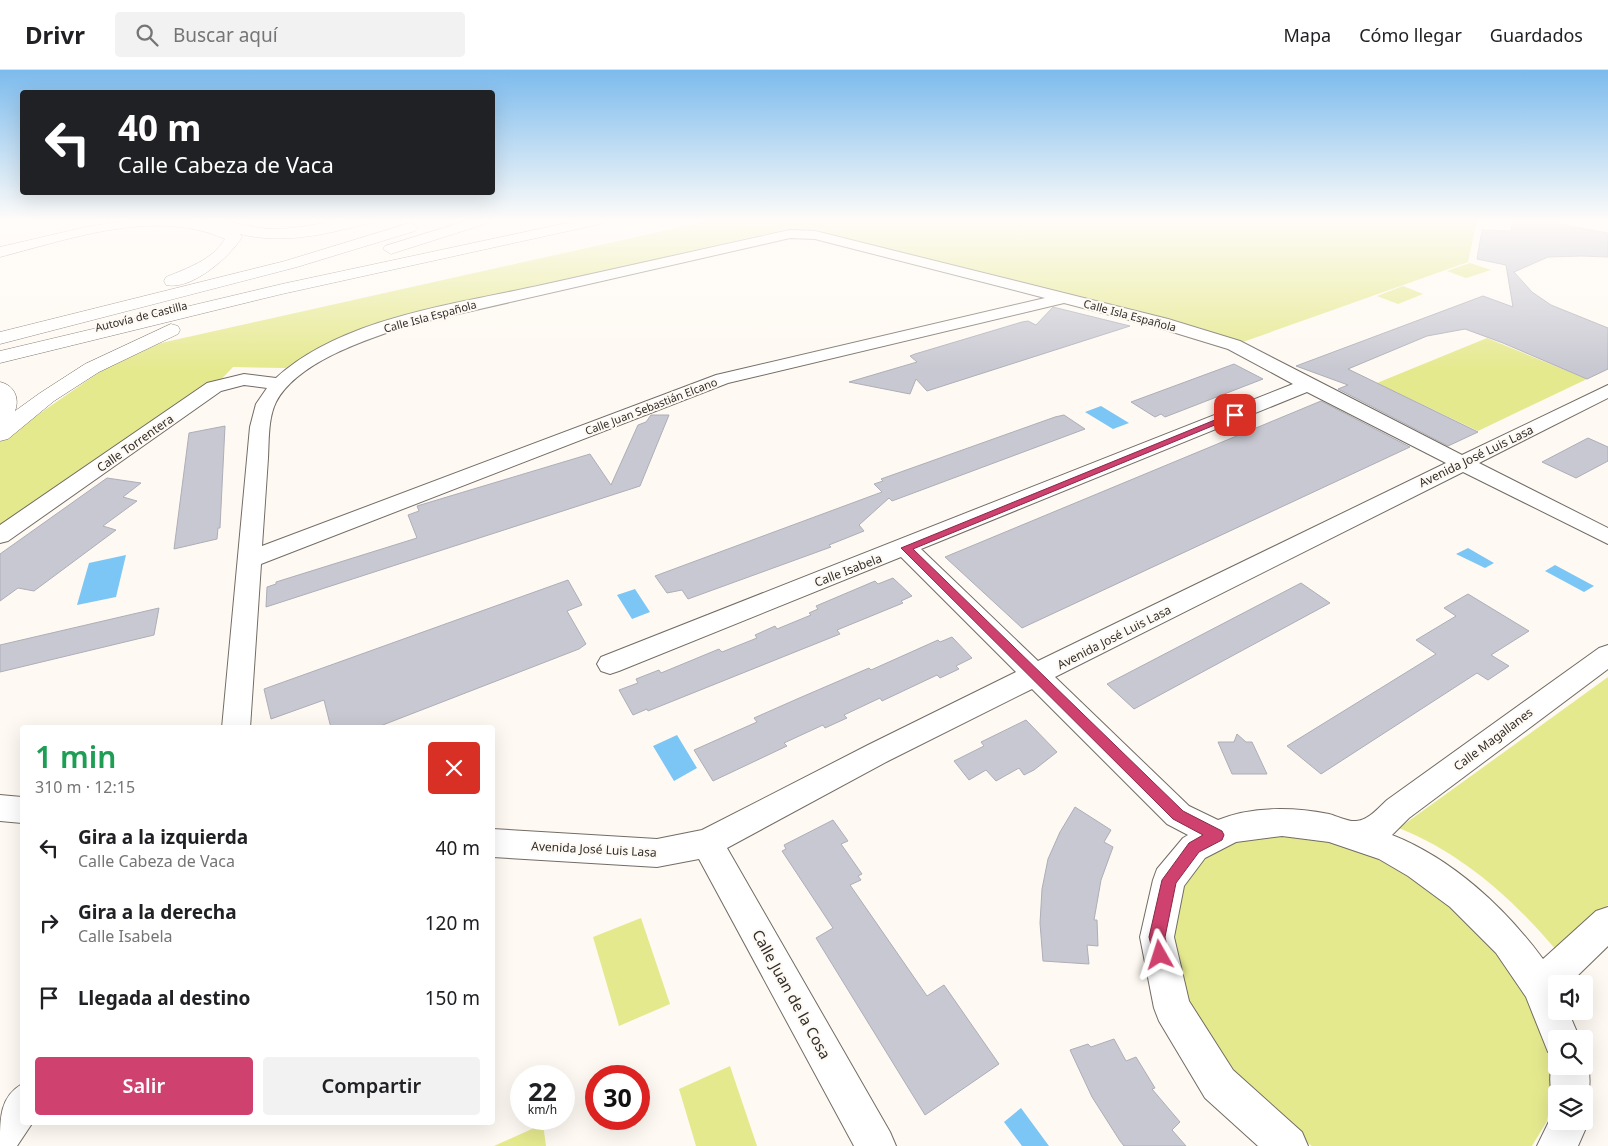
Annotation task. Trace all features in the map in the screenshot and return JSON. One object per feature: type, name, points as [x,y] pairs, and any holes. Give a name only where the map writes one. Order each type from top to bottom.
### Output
[{"type":"highway","points":[[140,294],[194,270]]},
{"type":"highway","points":[[0,331],[140,294],[219,270]]},
{"type":"highway","name":"Autovía de Castilla","points":[[0,338],[266,270]]},
{"type":"highway","name":"Autovía de Castilla","points":[[0,351],[315,270]]},
{"type":"highway","points":[[0,357],[369,270]]},
{"type":"highway","points":[[0,434],[71,381],[155,337],[239,305],[361,272]]},
{"type":"highway","points":[[0,388],[4,391],[7,399],[7,406],[0,419]]},
{"type":"street","name":"Calle Isla Española","points":[[236,725],[251,559],[260,427],[267,402],[281,384],[315,357],[363,334],[405,321],[621,270]]},
{"type":"street","name":"Calle Isla Española","points":[[954,270],[1162,323],[1234,345],[1308,385],[1608,537]]},
{"type":"street","name":"Calle Juan Sebastián Elcano","points":[[251,559],[722,379],[1064,298]]},
{"type":"street","name":"Calle Torrentera","points":[[0,536],[214,387],[244,379],[281,384]]},
{"type":"street","name":"Calle Isabela","points":[[610,664],[906,548],[1308,385]]},
{"type":"street","name":"Avenida José Luis Lasa","points":[[495,843],[657,853],[707,843],[878,753],[1608,391]]},
{"type":"street","points":[[906,548],[1205,841]]},
{"type":"street","name":"Calle Magallanes","points":[[1375,837],[1398,809],[1608,656]]},
{"type":"street","points":[[0,808],[20,810]]},
{"type":"street","points":[[1288,1146],[1219,1084],[1172,1008],[1157,937],[1169,880],[1205,841],[1231,829],[1282,822],[1329,828],[1375,837],[1462,896],[1541,973],[1558,1030]]},
{"type":"street","name":"Calle Juan de la Cosa","points":[[707,843],[876,1146]]},
{"type":"street","points":[[1541,973],[1608,923]]},
{"type":"street","points":[[1558,1146],[1565,1130]]},
{"type":"green space","points":[[487,270],[608,270],[378,323],[347,334],[306,355],[286,368],[233,367],[214,387],[0,536],[0,441],[101,371],[152,345]]},
{"type":"green space","points":[[972,270],[1445,270],[1240,343],[1201,328]]},
{"type":"green space","points":[[1449,270],[1490,270],[1466,278],[1447,271]]},
{"type":"green space","points":[[1403,286],[1423,294],[1398,304],[1377,296]]},
{"type":"green space","points":[[1487,338],[1587,379],[1478,431],[1377,383]]},
{"type":"green space","points":[[1608,677],[1608,905],[1557,951],[1505,896],[1486,880],[1444,851],[1399,828]]},
{"type":"green space","points":[[1281,833],[1344,842],[1411,872],[1501,951],[1541,1019],[1548,1044],[1548,1075],[1552,1075],[1553,1085],[1548,1085],[1548,1116],[1547,1121],[1532,1146],[1312,1146],[1273,1119],[1240,1088],[1191,1018],[1170,952],[1177,896],[1189,874],[1206,856],[1227,843]]},
{"type":"green space","points":[[641,918],[670,1004],[619,1026],[593,937]]},
{"type":"green space","points":[[730,1066],[757,1146],[696,1146],[679,1089]]},
{"type":"green space","points":[[530,1130],[544,1130],[546,1146],[494,1146]]},
{"type":"water","points":[[1101,406],[1129,423],[1113,429],[1085,412]]},
{"type":"water","points":[[1468,548],[1494,563],[1485,568],[1456,554]]},
{"type":"water","points":[[126,555],[116,597],[77,605],[89,563]]},
{"type":"water","points":[[1555,565],[1594,586],[1584,592],[1545,571]]},
{"type":"water","points":[[635,589],[650,612],[632,619],[617,595]]},
{"type":"water","points":[[677,735],[697,768],[674,781],[653,746]]},
{"type":"water","points":[[1021,1108],[1049,1146],[1022,1146],[1004,1122]]},
{"type":"building","points":[[1507,270],[1518,270],[1514,272],[1532,292],[1551,305],[1608,328],[1608,369],[1587,379],[1465,329],[1427,336],[1348,369],[1478,432],[1448,446],[1338,389],[1348,385],[1296,366],[1483,296],[1513,307]]},
{"type":"building","points":[[1053,307],[1130,326],[927,391],[916,379],[910,394],[849,382],[917,362],[910,356],[915,354],[1022,322],[1028,321],[1036,325]]},
{"type":"building","points":[[1234,364],[1263,379],[1165,417],[1161,414],[1155,417],[1131,402]]},
{"type":"building","points":[[1321,401],[1410,447],[1022,628],[945,557]]},
{"type":"building","points":[[651,415],[669,415],[640,486],[266,607],[267,587],[276,584],[276,582],[417,538],[408,515],[419,511],[417,506],[590,454],[611,485],[638,425],[646,422]]},
{"type":"building","points":[[1064,415],[1085,429],[892,501],[889,498],[859,525],[864,531],[829,545],[831,547],[688,599],[682,590],[667,593],[655,576],[882,492],[874,484],[883,481],[881,479]]},
{"type":"building","points":[[225,426],[220,528],[218,528],[217,539],[174,549],[189,433]]},
{"type":"building","points":[[1588,438],[1608,447],[1608,461],[1576,478],[1542,462]]},
{"type":"building","points":[[107,478],[141,483],[123,497],[137,501],[103,526],[116,530],[34,591],[18,588],[0,601],[0,554]]},
{"type":"building","points":[[893,578],[912,596],[901,601],[903,603],[837,630],[840,634],[648,711],[647,709],[633,715],[619,690],[638,683],[636,679],[659,670],[661,673],[719,649],[722,652],[757,638],[755,635],[775,626],[777,629],[811,615],[809,613],[818,609],[816,606],[875,581],[878,584]]},
{"type":"building","points":[[568,580],[582,605],[567,611],[586,644],[579,649],[383,725],[330,725],[324,700],[271,719],[264,689]]},
{"type":"building","points":[[1301,583],[1330,603],[1134,709],[1107,684]]},
{"type":"building","points":[[1468,594],[1529,631],[1491,655],[1509,666],[1488,680],[1477,673],[1321,774],[1287,746],[1436,654],[1416,640],[1456,616],[1444,608]]},
{"type":"building","points":[[159,608],[154,635],[0,672],[0,645]]},
{"type":"building","points":[[952,637],[972,658],[956,666],[959,669],[940,678],[937,675],[882,701],[880,698],[844,715],[847,718],[825,728],[823,725],[784,743],[787,746],[713,781],[694,750],[757,722],[754,718],[797,699],[869,668],[871,670],[938,640],[940,642]]},
{"type":"building","points":[[1026,720],[1057,752],[1034,770],[1024,775],[1019,768],[996,781],[986,770],[969,780],[954,761],[984,746],[981,742]]},
{"type":"building","points":[[1237,734],[1246,742],[1252,742],[1267,774],[1232,774],[1218,742],[1234,742]]},
{"type":"building","points":[[1075,807],[1111,830],[1104,842],[1113,847],[1101,880],[1094,920],[1097,920],[1098,946],[1087,945],[1089,964],[1043,961],[1040,923],[1042,889],[1048,859],[1060,832]]},
{"type":"building","points":[[833,820],[848,841],[841,844],[862,874],[858,876],[861,880],[850,885],[927,996],[944,985],[999,1064],[925,1115],[816,938],[833,928],[782,851],[786,849],[784,845]]},
{"type":"building","points":[[1114,1039],[1126,1061],[1136,1057],[1155,1088],[1152,1089],[1180,1122],[1172,1130],[1186,1146],[1124,1146],[1120,1141],[1092,1097],[1070,1050],[1088,1044],[1091,1047]]},
{"type":"route","points":[[1160,955],[1157,937],[1169,880],[1194,848],[1216,835],[1178,815],[906,548],[1235,415]]}]
